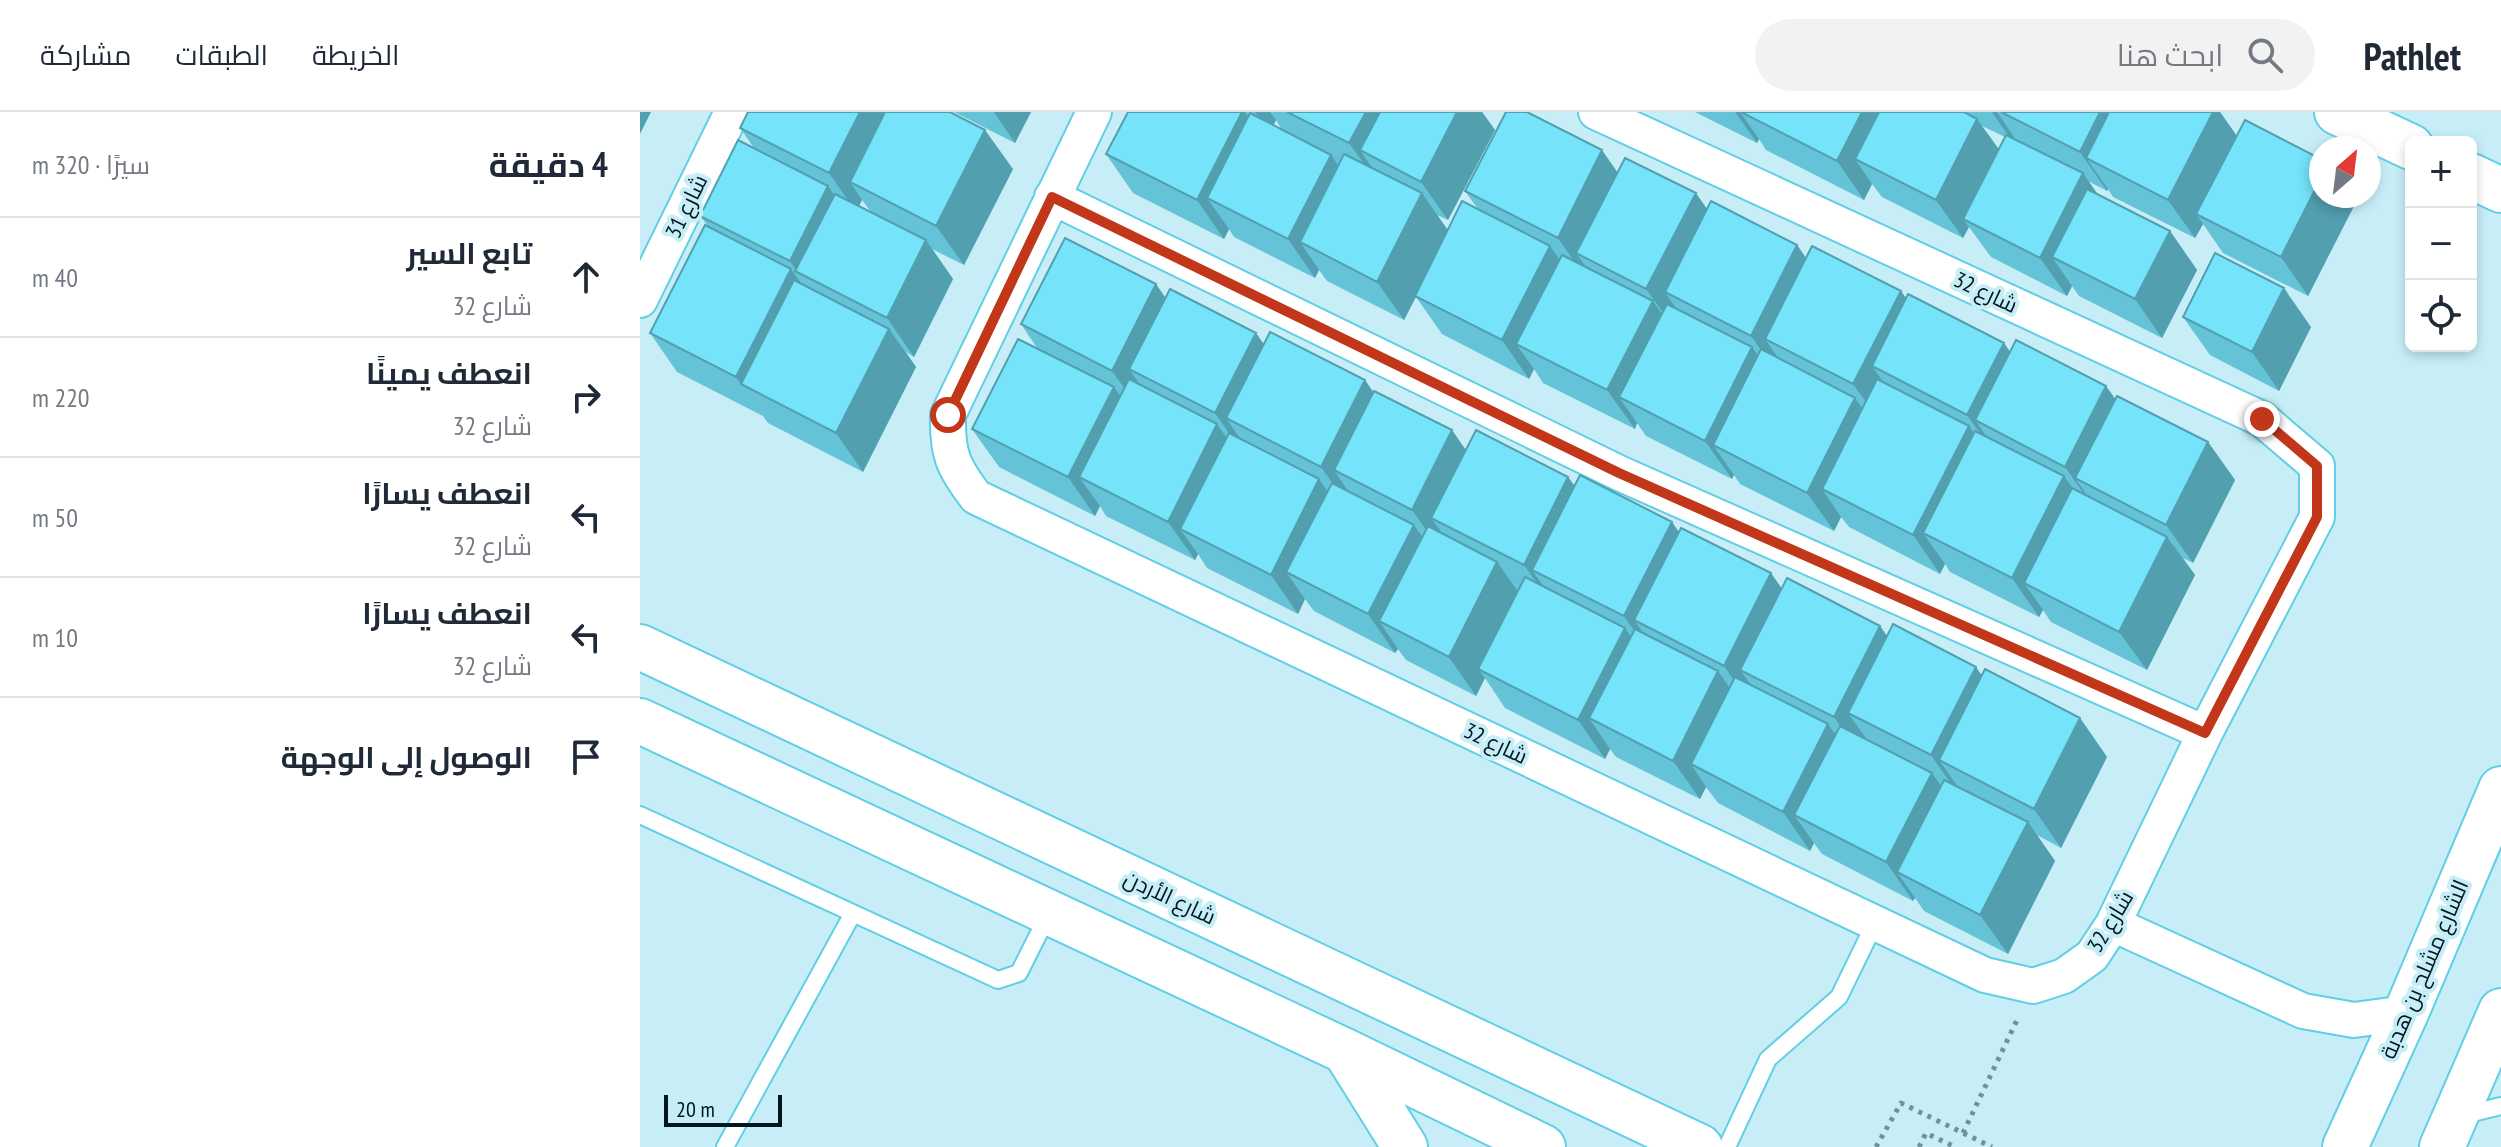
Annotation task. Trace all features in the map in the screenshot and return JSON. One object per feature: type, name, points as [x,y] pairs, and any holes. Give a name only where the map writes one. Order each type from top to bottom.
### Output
[{"type":"main road","points":[[2337,112],[2405,144]]},
{"type":"main road","points":[[2477,179],[2501,190]]},
{"type":"main road","name":"شارع الأردن","points":[[640,647],[1700,1147]]},
{"type":"main road","points":[[640,721],[1543,1147]]},
{"type":"main road","name":"الشارع مشلح بن هدبة","points":[[2345,1147],[2501,789]]},
{"type":"main road","points":[[2449,1132],[2501,1011]]},
{"type":"main road","points":[[1345,1051],[1405,1147]]},
{"type":"street","name":"شارع 31","points":[[640,300],[732,112]]},
{"type":"street","name":"شارع 32","points":[[1094,112],[948,415],[947,442],[955,470],[976,497],[1985,975],[2033,986],[2064,976],[2092,956],[2113,924],[2205,733],[2317,517],[2317,466],[2262,419],[1596,112]]},
{"type":"street","points":[[1052,197],[1619,473],[2205,733]]},
{"type":"street","points":[[2113,924],[2303,1011],[2354,1020],[2406,1013]]},
{"type":"lane","points":[[640,815],[998,980],[1019,973],[1050,912]]},
{"type":"lane","points":[[725,1147],[852,915]]},
{"type":"lane","points":[[1727,1147],[1768,1059],[1839,997],[1875,923]]},
{"type":"lane","points":[[2449,1132],[2501,1106]]},
{"type":"path","points":[[1963,1133],[2033,986]]},
{"type":"path","points":[[1876,1147],[1901,1103],[1992,1147]]},
{"type":"path","points":[[1919,1147],[1926,1133],[1955,1147]]},
{"type":"building","points":[[748,112],[860,112],[829,173],[740,128]]},
{"type":"building","points":[[885,112],[950,112],[985,130],[936,226],[850,182]]},
{"type":"building","points":[[1128,112],[1242,112],[1197,200],[1106,154]]},
{"type":"building","points":[[1287,112],[1366,112],[1349,143]]},
{"type":"building","points":[[1380,112],[1457,112],[1421,182],[1360,150]]},
{"type":"building","points":[[1506,112],[1527,112],[1602,150],[1558,238],[1465,191]]},
{"type":"building","points":[[1741,112],[1862,112],[1837,161]]},
{"type":"building","points":[[1879,112],[1964,112],[1977,119],[1936,200],[1855,159]]},
{"type":"building","points":[[2001,112],[2100,112],[2080,152]]},
{"type":"building","points":[[2109,112],[2213,112],[2168,200],[2086,158]]},
{"type":"building","points":[[1250,113],[1331,155],[1288,239],[1207,198]]},
{"type":"building","points":[[2245,120],[2309,153],[2309,202],[2281,257],[2196,214]]},
{"type":"building","points":[[2006,135],[2083,173],[2040,258],[1963,219]]},
{"type":"building","points":[[738,140],[828,186],[790,261],[700,216]]},
{"type":"building","points":[[1344,154],[1422,193],[1377,282],[1300,242]]},
{"type":"building","points":[[1625,158],[1696,193],[1646,289],[1576,253]]},
{"type":"building","points":[[2087,189],[2170,231],[2135,299],[2052,257]]},
{"type":"building","points":[[835,194],[926,240],[887,318],[795,271]]},
{"type":"building","points":[[1462,201],[1550,246],[1502,340],[1415,296]]},
{"type":"building","points":[[1711,201],[1797,245],[1751,336],[1665,292]]},
{"type":"building","points":[[705,225],[791,269],[736,377],[650,333]]},
{"type":"building","points":[[1065,238],[1156,284],[1112,371],[1021,324]]},
{"type":"building","points":[[1812,246],[1901,291],[1853,384],[1765,339]]},
{"type":"building","points":[[2215,253],[2284,288],[2252,352],[2183,317]]},
{"type":"building","points":[[1562,255],[1653,301],[1607,390],[1516,344]]},
{"type":"building","points":[[794,280],[889,329],[836,433],[741,384]]},
{"type":"building","points":[[1170,289],[1256,333],[1215,413],[1129,369]]},
{"type":"building","points":[[1908,294],[2004,343],[1967,415],[1872,366]]},
{"type":"building","points":[[1667,304],[1752,347],[1705,441],[1619,397]]},
{"type":"building","points":[[1270,332],[1365,380],[1321,467],[1226,418]]},
{"type":"building","points":[[1018,339],[1114,387],[1068,477],[972,429]]},
{"type":"building","points":[[2016,340],[2106,386],[2065,467],[1975,420]]},
{"type":"building","points":[[1761,349],[1855,398],[1807,493],[1713,445]]},
{"type":"building","points":[[1129,379],[1217,424],[1168,522],[1079,477]]},
{"type":"building","points":[[1877,379],[1969,426],[1913,535],[1822,489]]},
{"type":"building","points":[[1374,391],[1452,430],[1412,510],[1334,470]]},
{"type":"building","points":[[2117,396],[2208,442],[2166,525],[2075,478]]},
{"type":"building","points":[[1476,430],[1568,477],[1524,565],[1431,518]]},
{"type":"building","points":[[1975,431],[2064,476],[2012,578],[1923,533]]},
{"type":"building","points":[[1229,433],[1319,479],[1271,575],[1180,529]]},
{"type":"building","points":[[1580,475],[1672,522],[1624,616],[1532,570]]},
{"type":"building","points":[[1332,483],[1414,525],[1368,614],[1286,572]]},
{"type":"building","points":[[2072,488],[2167,537],[2119,632],[2024,583]]},
{"type":"building","points":[[1428,526],[1497,562],[1449,657],[1379,621]]},
{"type":"building","points":[[1681,528],[1771,573],[1724,666],[1634,620]]},
{"type":"building","points":[[1525,577],[1625,628],[1578,720],[1478,669]]},
{"type":"building","points":[[1787,578],[1880,626],[1834,717],[1740,670]]},
{"type":"building","points":[[1893,624],[1976,667],[1931,755],[1848,713]]},
{"type":"building","points":[[1635,629],[1718,671],[1673,761],[1589,718]]},
{"type":"building","points":[[1985,669],[2080,718],[2034,809],[1939,760]]},
{"type":"building","points":[[1735,677],[1828,724],[1783,812],[1691,764]]},
{"type":"building","points":[[1840,726],[1932,773],[1886,862],[1794,815]]},
{"type":"building","points":[[1944,780],[2028,822],[1980,915],[1897,872]]},
{"type":"route","points":[[948,415],[1052,197],[1619,473],[2205,733],[2317,517],[2317,466],[2262,419]]}]
